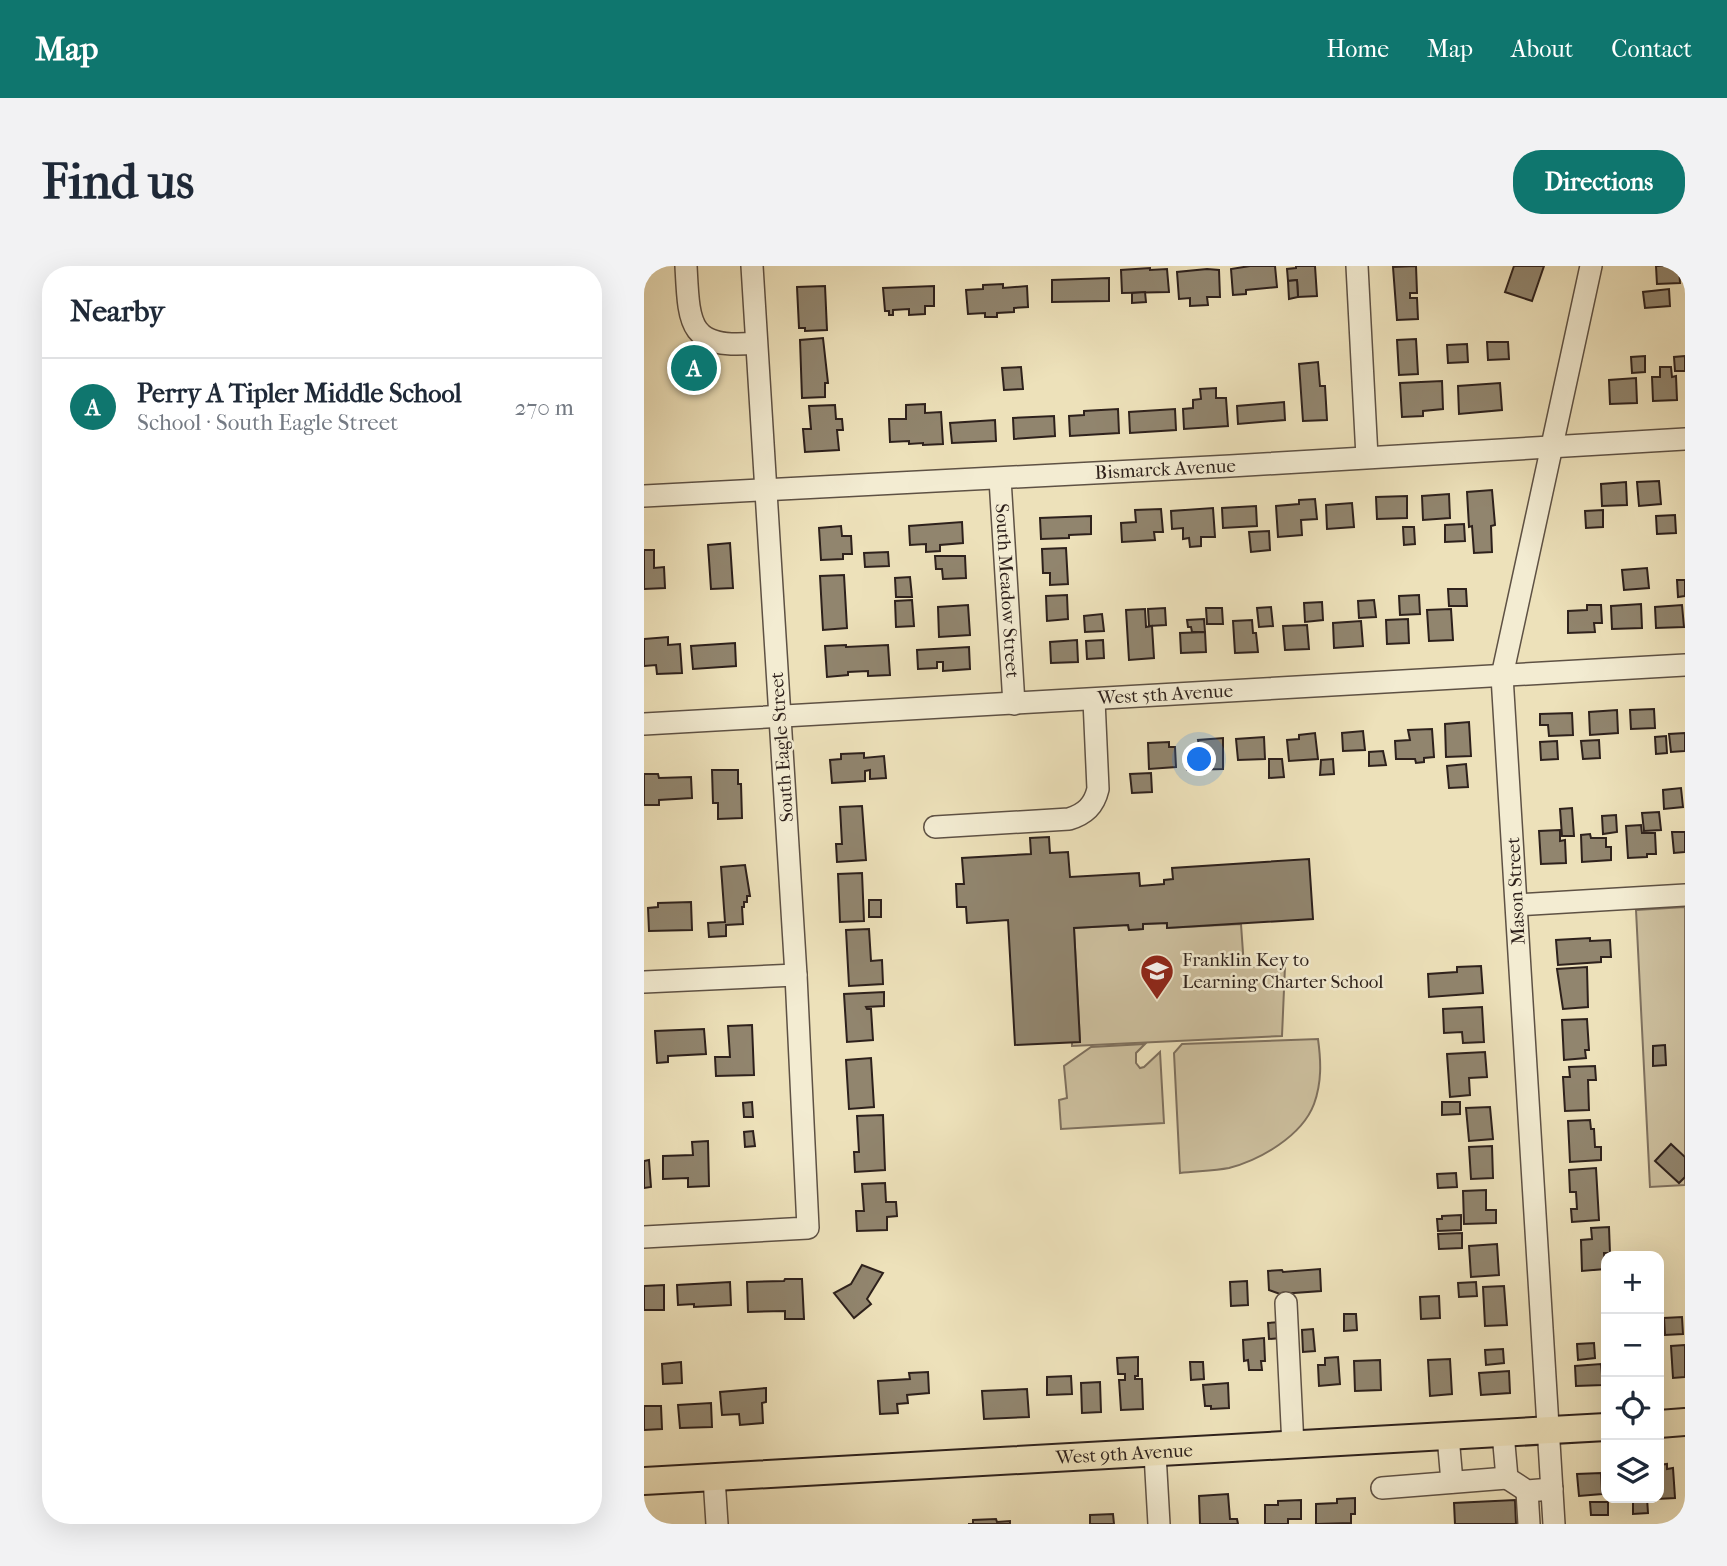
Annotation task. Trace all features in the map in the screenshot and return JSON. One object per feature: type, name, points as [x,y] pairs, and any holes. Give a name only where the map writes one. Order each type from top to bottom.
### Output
[{"type":"main road","points":[[1664,1424],[1685,1422]]},
{"type":"main road","name":"West 9th Avenue","points":[[644,1481],[1601,1427]]},
{"type":"street","points":[[686,266],[690,315],[700,334],[721,345],[756,344]]},
{"type":"street","name":"South Eagle Street","points":[[644,1237],[808,1228],[781,717],[752,266]]},
{"type":"street","points":[[1357,266],[1367,457]]},
{"type":"street","name":"Mason Street","points":[[1554,1524],[1502,676],[1591,266]]},
{"type":"street","name":"Bismarck Avenue","points":[[644,496],[1000,479],[1685,439]]},
{"type":"street","name":"South Meadow Street","points":[[1000,479],[1014,704]]},
{"type":"street","name":"West 5th Avenue","points":[[644,724],[1685,665]]},
{"type":"street","points":[[935,827],[1069,819],[1080,816],[1090,808],[1098,789],[1094,700]]},
{"type":"street","points":[[1517,905],[1685,895]]},
{"type":"street","points":[[644,982],[796,975]]},
{"type":"street","points":[[1286,1303],[1293,1446]]},
{"type":"street","points":[[1503,1433],[1507,1478]]},
{"type":"street","points":[[1448,1436],[1452,1482]]},
{"type":"street","points":[[1155,1454],[1159,1524]]},
{"type":"street","points":[[715,1478],[717,1524]]},
{"type":"street","points":[[1382,1488],[1507,1478],[1527,1491],[1552,1489]]},
{"type":"street","points":[[1527,1491],[1529,1524]]},
{"type":"shaded area","points":[[1685,907],[1685,1185],[1650,1187],[1636,910]]},
{"type":"shaded area","points":[[1167,923],[1168,928],[1241,924],[1244,967],[1285,966],[1282,1036],[1072,1046],[1072,1042],[1080,1041],[1074,928],[1128,925],[1129,930],[1142,929],[1143,924]]},
{"type":"shaded area","points":[[1318,1039],[1320,1072],[1317,1096],[1308,1116],[1290,1136],[1266,1153],[1241,1164],[1223,1169],[1180,1173],[1174,1053],[1182,1044]]},
{"type":"shaded area","points":[[1145,1044],[1136,1053],[1136,1063],[1140,1068],[1144,1067],[1160,1052],[1164,1123],[1061,1129],[1059,1100],[1067,1098],[1064,1066],[1091,1047]]},
{"type":"building","points":[[1275,266],[1277,287],[1246,290],[1246,294],[1233,295],[1231,269]]},
{"type":"building","points":[[1315,266],[1317,296],[1298,297],[1297,280],[1288,281],[1287,269]]},
{"type":"building","points":[[1416,266],[1417,293],[1410,293],[1410,298],[1417,298],[1418,319],[1397,320],[1393,267]]},
{"type":"building","points":[[1514,266],[1544,266],[1532,301],[1505,292]]},
{"type":"building","points":[[1656,266],[1679,266],[1680,283],[1657,284]]},
{"type":"building","points":[[1167,269],[1169,292],[1122,293],[1121,270]]},
{"type":"building","points":[[1219,270],[1220,297],[1207,297],[1208,305],[1190,306],[1190,298],[1179,299],[1177,272]]},
{"type":"building","points":[[1109,278],[1109,301],[1052,302],[1052,280]]},
{"type":"building","points":[[1297,280],[1298,297],[1289,299],[1288,281]]},
{"type":"building","points":[[1003,284],[1003,288],[1027,286],[1028,307],[1014,308],[1014,312],[997,313],[997,317],[985,317],[985,313],[968,314],[966,290],[983,289],[983,285]]},
{"type":"building","points":[[825,286],[827,330],[805,331],[805,328],[799,328],[797,287]]},
{"type":"building","points":[[934,286],[934,306],[925,306],[925,314],[909,315],[909,309],[893,310],[893,315],[885,311],[883,288]]},
{"type":"building","points":[[1669,289],[1670,306],[1645,308],[1643,292]]},
{"type":"building","points":[[1145,292],[1146,302],[1132,303],[1132,293]]},
{"type":"building","points":[[823,338],[828,383],[825,383],[825,397],[802,398],[800,340]]},
{"type":"building","points":[[1416,339],[1418,374],[1399,375],[1397,340]]},
{"type":"building","points":[[1487,342],[1508,342],[1509,359],[1488,360]]},
{"type":"building","points":[[1467,344],[1468,362],[1448,363],[1447,345]]},
{"type":"building","points":[[1645,356],[1645,372],[1632,373],[1631,357]]},
{"type":"building","points":[[1685,356],[1685,371],[1675,371],[1674,357]]},
{"type":"building","points":[[1318,362],[1320,386],[1325,386],[1327,420],[1303,421],[1299,364]]},
{"type":"building","points":[[1021,367],[1023,389],[1004,390],[1002,368]]},
{"type":"building","points":[[1660,367],[1671,367],[1672,377],[1676,376],[1677,400],[1653,401],[1652,377],[1660,377]]},
{"type":"building","points":[[1636,378],[1637,403],[1610,404],[1609,380]]},
{"type":"building","points":[[1442,381],[1443,409],[1423,411],[1423,416],[1402,417],[1400,383]]},
{"type":"building","points":[[1500,383],[1502,410],[1459,414],[1458,386]]},
{"type":"building","points":[[1216,388],[1216,398],[1226,398],[1228,426],[1184,429],[1183,409],[1193,408],[1193,400],[1201,399],[1200,389]]},
{"type":"building","points":[[1284,402],[1285,420],[1238,424],[1237,406]]},
{"type":"building","points":[[925,404],[925,413],[941,412],[943,444],[890,442],[889,419],[906,419],[906,405]]},
{"type":"building","points":[[835,405],[836,419],[842,419],[843,430],[837,430],[839,450],[805,452],[803,429],[811,429],[809,406]]},
{"type":"building","points":[[1118,409],[1119,433],[1070,436],[1069,416],[1084,415],[1084,411]]},
{"type":"building","points":[[1175,409],[1176,430],[1130,433],[1129,412]]},
{"type":"building","points":[[1054,416],[1055,436],[1014,439],[1013,418]]},
{"type":"building","points":[[995,420],[996,441],[952,443],[950,423]]},
{"type":"building","points":[[1659,481],[1661,504],[1639,506],[1637,482]]},
{"type":"building","points":[[1626,482],[1627,505],[1602,506],[1601,484]]},
{"type":"building","points":[[1492,490],[1495,525],[1491,526],[1492,552],[1474,553],[1467,492]]},
{"type":"building","points":[[1449,494],[1450,518],[1423,520],[1422,496]]},
{"type":"building","points":[[1407,496],[1407,518],[1377,519],[1376,497]]},
{"type":"building","points":[[1315,499],[1317,519],[1301,520],[1302,535],[1278,537],[1276,506]]},
{"type":"building","points":[[1352,503],[1354,527],[1327,529],[1326,505]]},
{"type":"building","points":[[1256,506],[1257,526],[1223,528],[1222,508]]},
{"type":"building","points":[[1213,508],[1215,537],[1201,537],[1201,546],[1190,547],[1189,538],[1183,539],[1183,528],[1172,529],[1171,511]]},
{"type":"building","points":[[1161,509],[1163,532],[1154,532],[1155,540],[1122,542],[1121,523],[1136,522],[1135,510]]},
{"type":"building","points":[[1603,510],[1603,527],[1586,528],[1585,511]]},
{"type":"building","points":[[1675,515],[1676,533],[1657,534],[1656,516]]},
{"type":"building","points":[[1091,516],[1091,534],[1041,539],[1040,518]]},
{"type":"building","points":[[962,522],[963,543],[940,545],[940,551],[926,552],[926,544],[910,545],[909,526]]},
{"type":"building","points":[[1464,524],[1465,541],[1445,542],[1445,525]]},
{"type":"building","points":[[841,526],[842,536],[851,536],[852,554],[843,554],[843,559],[821,560],[819,528]]},
{"type":"building","points":[[1403,527],[1414,527],[1415,544],[1404,545]]},
{"type":"building","points":[[1269,531],[1270,550],[1251,552],[1249,532]]},
{"type":"building","points":[[730,543],[733,588],[711,589],[708,545]]},
{"type":"building","points":[[1066,548],[1068,584],[1050,585],[1050,573],[1043,573],[1042,549]]},
{"type":"building","points":[[644,550],[654,550],[654,568],[664,567],[665,588],[644,589]]},
{"type":"building","points":[[888,552],[889,566],[865,567],[864,553]]},
{"type":"building","points":[[935,556],[965,556],[966,578],[943,579],[942,569],[936,569]]},
{"type":"building","points":[[1647,568],[1649,588],[1624,590],[1622,570]]},
{"type":"building","points":[[844,575],[847,628],[823,630],[820,576]]},
{"type":"building","points":[[910,577],[912,597],[896,597],[895,578]]},
{"type":"building","points":[[1677,580],[1685,580],[1685,596],[1678,597]]},
{"type":"building","points":[[1448,589],[1466,589],[1467,606],[1449,606]]},
{"type":"building","points":[[1067,595],[1068,619],[1047,621],[1046,596]]},
{"type":"building","points":[[1419,595],[1420,614],[1400,615],[1399,596]]},
{"type":"building","points":[[912,600],[914,626],[896,627],[895,601]]},
{"type":"building","points":[[1374,600],[1376,617],[1359,618],[1358,601]]},
{"type":"building","points":[[1322,602],[1323,620],[1305,622],[1304,603]]},
{"type":"building","points":[[1641,604],[1642,628],[1612,629],[1611,606]]},
{"type":"building","points":[[968,605],[970,635],[939,637],[938,607]]},
{"type":"building","points":[[1587,605],[1601,605],[1602,623],[1594,623],[1595,632],[1568,633],[1568,611],[1587,610]]},
{"type":"building","points":[[1682,605],[1684,627],[1656,628],[1655,607]]},
{"type":"building","points":[[1271,607],[1273,626],[1259,627],[1257,608]]},
{"type":"building","points":[[1165,608],[1166,625],[1149,626],[1148,609]]},
{"type":"building","points":[[1206,608],[1222,608],[1223,624],[1207,624]]},
{"type":"building","points":[[1145,609],[1146,627],[1152,626],[1154,658],[1129,660],[1126,610]]},
{"type":"building","points":[[1451,609],[1453,640],[1429,641],[1427,610]]},
{"type":"building","points":[[1102,614],[1104,631],[1085,632],[1084,616]]},
{"type":"building","points":[[1204,619],[1205,632],[1192,632],[1191,627],[1188,627],[1187,620]]},
{"type":"building","points":[[1408,619],[1409,643],[1387,644],[1386,620]]},
{"type":"building","points":[[1252,620],[1258,652],[1235,653],[1233,621]]},
{"type":"building","points":[[1361,621],[1363,646],[1334,648],[1333,623]]},
{"type":"building","points":[[1307,625],[1309,649],[1285,650],[1283,626]]},
{"type":"building","points":[[1205,632],[1206,652],[1181,653],[1180,633]]},
{"type":"building","points":[[668,637],[668,645],[680,644],[682,673],[657,674],[656,665],[644,666],[644,639]]},
{"type":"building","points":[[1077,640],[1078,662],[1051,663],[1050,642]]},
{"type":"building","points":[[1103,640],[1104,658],[1087,659],[1086,641]]},
{"type":"building","points":[[735,643],[736,666],[693,669],[691,646]]},
{"type":"building","points":[[888,645],[890,675],[868,676],[868,671],[827,677],[825,646]]},
{"type":"building","points":[[969,647],[970,669],[943,671],[943,662],[937,662],[937,668],[918,669],[917,650]]},
{"type":"building","points":[[1654,709],[1655,728],[1631,729],[1630,710]]},
{"type":"building","points":[[1617,710],[1618,733],[1590,735],[1589,712]]},
{"type":"building","points":[[1572,713],[1573,735],[1549,736],[1548,725],[1540,725],[1540,714]]},
{"type":"building","points":[[1469,722],[1471,756],[1446,757],[1445,724]]},
{"type":"building","points":[[1432,729],[1434,757],[1424,758],[1424,762],[1416,763],[1415,759],[1396,759],[1395,741],[1410,740],[1408,730]]},
{"type":"building","points":[[1363,731],[1365,750],[1343,751],[1342,733]]},
{"type":"building","points":[[1315,733],[1318,759],[1289,761],[1287,740]]},
{"type":"building","points":[[1685,733],[1685,751],[1671,752],[1669,734]]},
{"type":"building","points":[[1666,736],[1667,753],[1656,754],[1655,737]]},
{"type":"building","points":[[1264,737],[1265,759],[1238,760],[1236,739]]},
{"type":"building","points":[[1223,738],[1223,769],[1187,770],[1185,752],[1200,751],[1198,740]]},
{"type":"building","points":[[1599,740],[1600,758],[1583,759],[1581,741]]},
{"type":"building","points":[[1557,741],[1558,759],[1541,760],[1540,742]]},
{"type":"building","points":[[1169,742],[1169,747],[1175,747],[1176,767],[1149,769],[1148,743]]},
{"type":"building","points":[[1383,751],[1386,765],[1369,766],[1369,752]]},
{"type":"building","points":[[864,753],[864,758],[884,756],[886,778],[870,779],[870,770],[865,771],[865,781],[832,783],[830,760],[841,759],[841,754]]},
{"type":"building","points":[[1269,759],[1282,759],[1284,777],[1269,778]]},
{"type":"building","points":[[1333,759],[1334,774],[1320,775],[1321,760]]},
{"type":"building","points":[[1466,764],[1468,787],[1449,788],[1447,766]]},
{"type":"building","points":[[712,770],[738,770],[742,818],[718,819],[718,803],[713,803]]},
{"type":"building","points":[[1151,773],[1152,792],[1132,793],[1130,774]]},
{"type":"building","points":[[644,774],[658,774],[659,778],[691,777],[692,798],[659,800],[659,805],[644,805]]},
{"type":"building","points":[[1681,788],[1683,807],[1664,809],[1663,790]]},
{"type":"building","points":[[862,806],[866,860],[837,862],[836,844],[842,844],[840,807]]},
{"type":"building","points":[[1572,808],[1574,836],[1562,836],[1560,809]]},
{"type":"building","points":[[1659,812],[1661,830],[1644,831],[1642,813]]},
{"type":"building","points":[[1616,815],[1617,832],[1603,834],[1602,816]]},
{"type":"building","points":[[1641,825],[1642,833],[1655,833],[1656,854],[1628,858],[1626,826]]},
{"type":"building","points":[[1560,830],[1560,841],[1565,840],[1566,863],[1541,864],[1539,831]]},
{"type":"building","points":[[1672,832],[1685,832],[1685,852],[1674,853]]},
{"type":"building","points":[[1590,834],[1591,838],[1606,838],[1606,847],[1611,847],[1611,860],[1582,862],[1581,835]]},
{"type":"building","points":[[1049,837],[1050,853],[1068,852],[1070,877],[1139,873],[1140,886],[1164,884],[1164,880],[1173,879],[1172,868],[1309,859],[1313,919],[1167,928],[1167,923],[1143,924],[1143,929],[1129,930],[1128,925],[1074,928],[1080,1042],[1015,1045],[1008,920],[967,923],[966,907],[957,907],[956,884],[964,884],[962,858],[1031,854],[1030,838]]},
{"type":"building","points":[[745,865],[750,896],[747,896],[747,902],[744,902],[742,907],[743,924],[726,925],[726,936],[709,937],[708,923],[725,922],[721,867]]},
{"type":"building","points":[[862,873],[864,921],[840,922],[838,874]]},
{"type":"building","points":[[869,900],[881,900],[881,917],[869,917]]},
{"type":"building","points":[[691,902],[692,930],[649,931],[648,908],[658,907],[658,903]]},
{"type":"building","points":[[869,929],[871,961],[882,960],[883,984],[849,986],[846,930]]},
{"type":"building","points":[[1590,938],[1590,941],[1610,940],[1611,957],[1601,957],[1601,962],[1558,965],[1556,940]]},
{"type":"building","points":[[1481,966],[1483,993],[1429,997],[1428,974],[1457,972],[1457,967]]},
{"type":"building","points":[[1587,967],[1588,1007],[1563,1009],[1557,969]]},
{"type":"building","points":[[884,992],[884,1006],[866,1007],[871,1009],[873,1040],[847,1042],[844,994]]},
{"type":"building","points":[[1482,1007],[1484,1042],[1463,1043],[1462,1032],[1444,1033],[1443,1009]]},
{"type":"building","points":[[1587,1019],[1589,1050],[1585,1050],[1586,1058],[1564,1060],[1562,1020]]},
{"type":"building","points":[[752,1025],[754,1075],[716,1076],[715,1057],[730,1057],[728,1026]]},
{"type":"building","points":[[704,1029],[706,1054],[668,1056],[668,1062],[657,1063],[655,1031]]},
{"type":"building","points":[[1665,1045],[1666,1065],[1653,1066],[1653,1046]]},
{"type":"building","points":[[1485,1052],[1487,1077],[1469,1078],[1470,1095],[1450,1097],[1447,1054]]},
{"type":"building","points":[[871,1058],[874,1107],[849,1109],[846,1060]]},
{"type":"building","points":[[1595,1066],[1596,1080],[1588,1080],[1589,1110],[1565,1111],[1563,1077],[1570,1077],[1569,1067]]},
{"type":"building","points":[[752,1102],[753,1117],[744,1117],[743,1103]]},
{"type":"building","points":[[1442,1102],[1460,1102],[1460,1114],[1442,1115]]},
{"type":"building","points":[[1490,1107],[1493,1139],[1469,1141],[1466,1108]]},
{"type":"building","points":[[883,1115],[885,1170],[855,1172],[854,1152],[859,1152],[857,1116]]},
{"type":"building","points":[[1590,1120],[1591,1129],[1594,1129],[1595,1147],[1601,1147],[1601,1160],[1570,1162],[1568,1121]]},
{"type":"building","points":[[753,1131],[755,1146],[745,1147],[744,1132]]},
{"type":"building","points":[[708,1141],[709,1186],[688,1187],[688,1178],[663,1179],[663,1156],[693,1155],[692,1142]]},
{"type":"building","points":[[1671,1144],[1685,1157],[1685,1177],[1679,1183],[1655,1161]]},
{"type":"building","points":[[1492,1146],[1493,1178],[1471,1179],[1469,1147]]},
{"type":"building","points":[[649,1160],[651,1187],[644,1188],[644,1161]]},
{"type":"building","points":[[1596,1168],[1599,1220],[1572,1222],[1571,1209],[1577,1209],[1576,1192],[1570,1192],[1569,1170]]},
{"type":"building","points":[[1456,1173],[1457,1187],[1438,1188],[1437,1174]]},
{"type":"building","points":[[885,1183],[886,1202],[896,1202],[897,1216],[887,1217],[887,1230],[857,1231],[856,1211],[864,1211],[862,1184]]},
{"type":"building","points":[[1486,1190],[1486,1210],[1496,1210],[1496,1223],[1464,1224],[1463,1191]]},
{"type":"building","points":[[1461,1215],[1461,1230],[1438,1231],[1437,1219],[1442,1219],[1442,1216]]},
{"type":"building","points":[[1609,1227],[1610,1251],[1601,1251],[1601,1269],[1582,1271],[1581,1240],[1592,1239],[1591,1228]]},
{"type":"building","points":[[1462,1233],[1462,1248],[1439,1249],[1438,1234]]},
{"type":"building","points":[[1497,1244],[1499,1275],[1471,1277],[1469,1246]]},
{"type":"building","points":[[862,1265],[883,1273],[867,1299],[871,1304],[854,1318],[834,1293],[851,1284]]},
{"type":"building","points":[[1320,1269],[1321,1291],[1280,1294],[1269,1290],[1268,1271]]},
{"type":"building","points":[[802,1279],[804,1319],[785,1319],[785,1311],[748,1312],[747,1282]]},
{"type":"building","points":[[1247,1281],[1248,1305],[1231,1306],[1230,1282]]},
{"type":"building","points":[[730,1282],[731,1305],[678,1305],[677,1285]]},
{"type":"building","points":[[1476,1282],[1477,1296],[1459,1297],[1458,1283]]},
{"type":"building","points":[[664,1285],[664,1310],[644,1310],[644,1286]]},
{"type":"building","points":[[1504,1286],[1507,1325],[1485,1326],[1483,1287]]},
{"type":"building","points":[[1439,1296],[1440,1318],[1421,1319],[1420,1297]]},
{"type":"building","points":[[1344,1314],[1356,1314],[1357,1330],[1344,1331]]},
{"type":"building","points":[[1682,1317],[1683,1334],[1665,1335],[1664,1318]]},
{"type":"building","points":[[1280,1322],[1281,1338],[1269,1339],[1268,1323]]},
{"type":"building","points":[[1313,1329],[1315,1351],[1303,1352],[1302,1330]]},
{"type":"building","points":[[1264,1338],[1265,1361],[1261,1361],[1262,1370],[1249,1370],[1248,1360],[1244,1361],[1243,1340]]},
{"type":"building","points":[[1594,1343],[1595,1358],[1578,1360],[1577,1344]]},
{"type":"building","points":[[1685,1345],[1685,1377],[1673,1378],[1671,1346]]},
{"type":"building","points":[[1503,1349],[1504,1363],[1486,1365],[1485,1350]]},
{"type":"building","points":[[1138,1357],[1138,1376],[1135,1376],[1135,1379],[1142,1379],[1143,1409],[1121,1410],[1119,1380],[1125,1380],[1125,1374],[1118,1374],[1117,1358]]},
{"type":"building","points":[[1338,1357],[1340,1384],[1319,1386],[1318,1365],[1325,1365],[1325,1358]]},
{"type":"building","points":[[1450,1359],[1452,1394],[1430,1396],[1428,1360]]},
{"type":"building","points":[[1380,1360],[1381,1390],[1355,1391],[1354,1361]]},
{"type":"building","points":[[681,1362],[682,1383],[663,1384],[662,1364]]},
{"type":"building","points":[[1190,1362],[1203,1362],[1204,1379],[1191,1380]]},
{"type":"building","points":[[1601,1364],[1601,1385],[1576,1386],[1575,1366]]},
{"type":"building","points":[[1509,1371],[1510,1393],[1481,1395],[1479,1373]]},
{"type":"building","points":[[928,1372],[929,1393],[907,1395],[908,1403],[897,1404],[898,1413],[880,1414],[878,1381],[910,1379],[909,1373]]},
{"type":"building","points":[[1071,1376],[1072,1394],[1047,1395],[1047,1377]]},
{"type":"building","points":[[1100,1382],[1101,1412],[1082,1413],[1081,1383]]},
{"type":"building","points":[[1228,1383],[1229,1408],[1211,1409],[1211,1406],[1205,1406],[1203,1385]]},
{"type":"building","points":[[766,1388],[766,1402],[762,1403],[763,1423],[740,1425],[739,1414],[722,1415],[720,1392]]},
{"type":"building","points":[[1027,1389],[1029,1417],[984,1419],[982,1391]]},
{"type":"building","points":[[711,1403],[712,1427],[680,1428],[678,1405]]},
{"type":"building","points":[[644,1406],[661,1406],[662,1429],[644,1430]]},
{"type":"building","points":[[1664,1464],[1667,1464],[1667,1469],[1673,1468],[1675,1498],[1664,1499]]},
{"type":"building","points":[[1601,1473],[1601,1494],[1579,1496],[1577,1474]]},
{"type":"building","points":[[1228,1494],[1230,1519],[1237,1519],[1238,1524],[1200,1524],[1199,1496]]},
{"type":"building","points":[[1355,1498],[1355,1514],[1351,1514],[1351,1523],[1316,1524],[1316,1504],[1337,1503],[1337,1499]]},
{"type":"building","points":[[1301,1500],[1301,1519],[1288,1519],[1288,1524],[1265,1524],[1265,1505],[1278,1505],[1278,1501]]},
{"type":"building","points":[[1515,1500],[1516,1524],[1455,1524],[1454,1503]]},
{"type":"building","points":[[1590,1502],[1608,1503],[1608,1515],[1591,1515]]},
{"type":"building","points":[[1633,1503],[1647,1503],[1648,1513],[1633,1514]]},
{"type":"building","points":[[1113,1514],[1114,1524],[1090,1524],[1090,1515]]},
{"type":"building","points":[[973,1520],[1010,1521],[1010,1524],[973,1524]]},
{"type":"place","name":"Perry A Tipler Middle School","points":[[694,368]]},
{"type":"place","name":"Franklin Key to Learning Charter School","points":[[1157,1001]]}]
